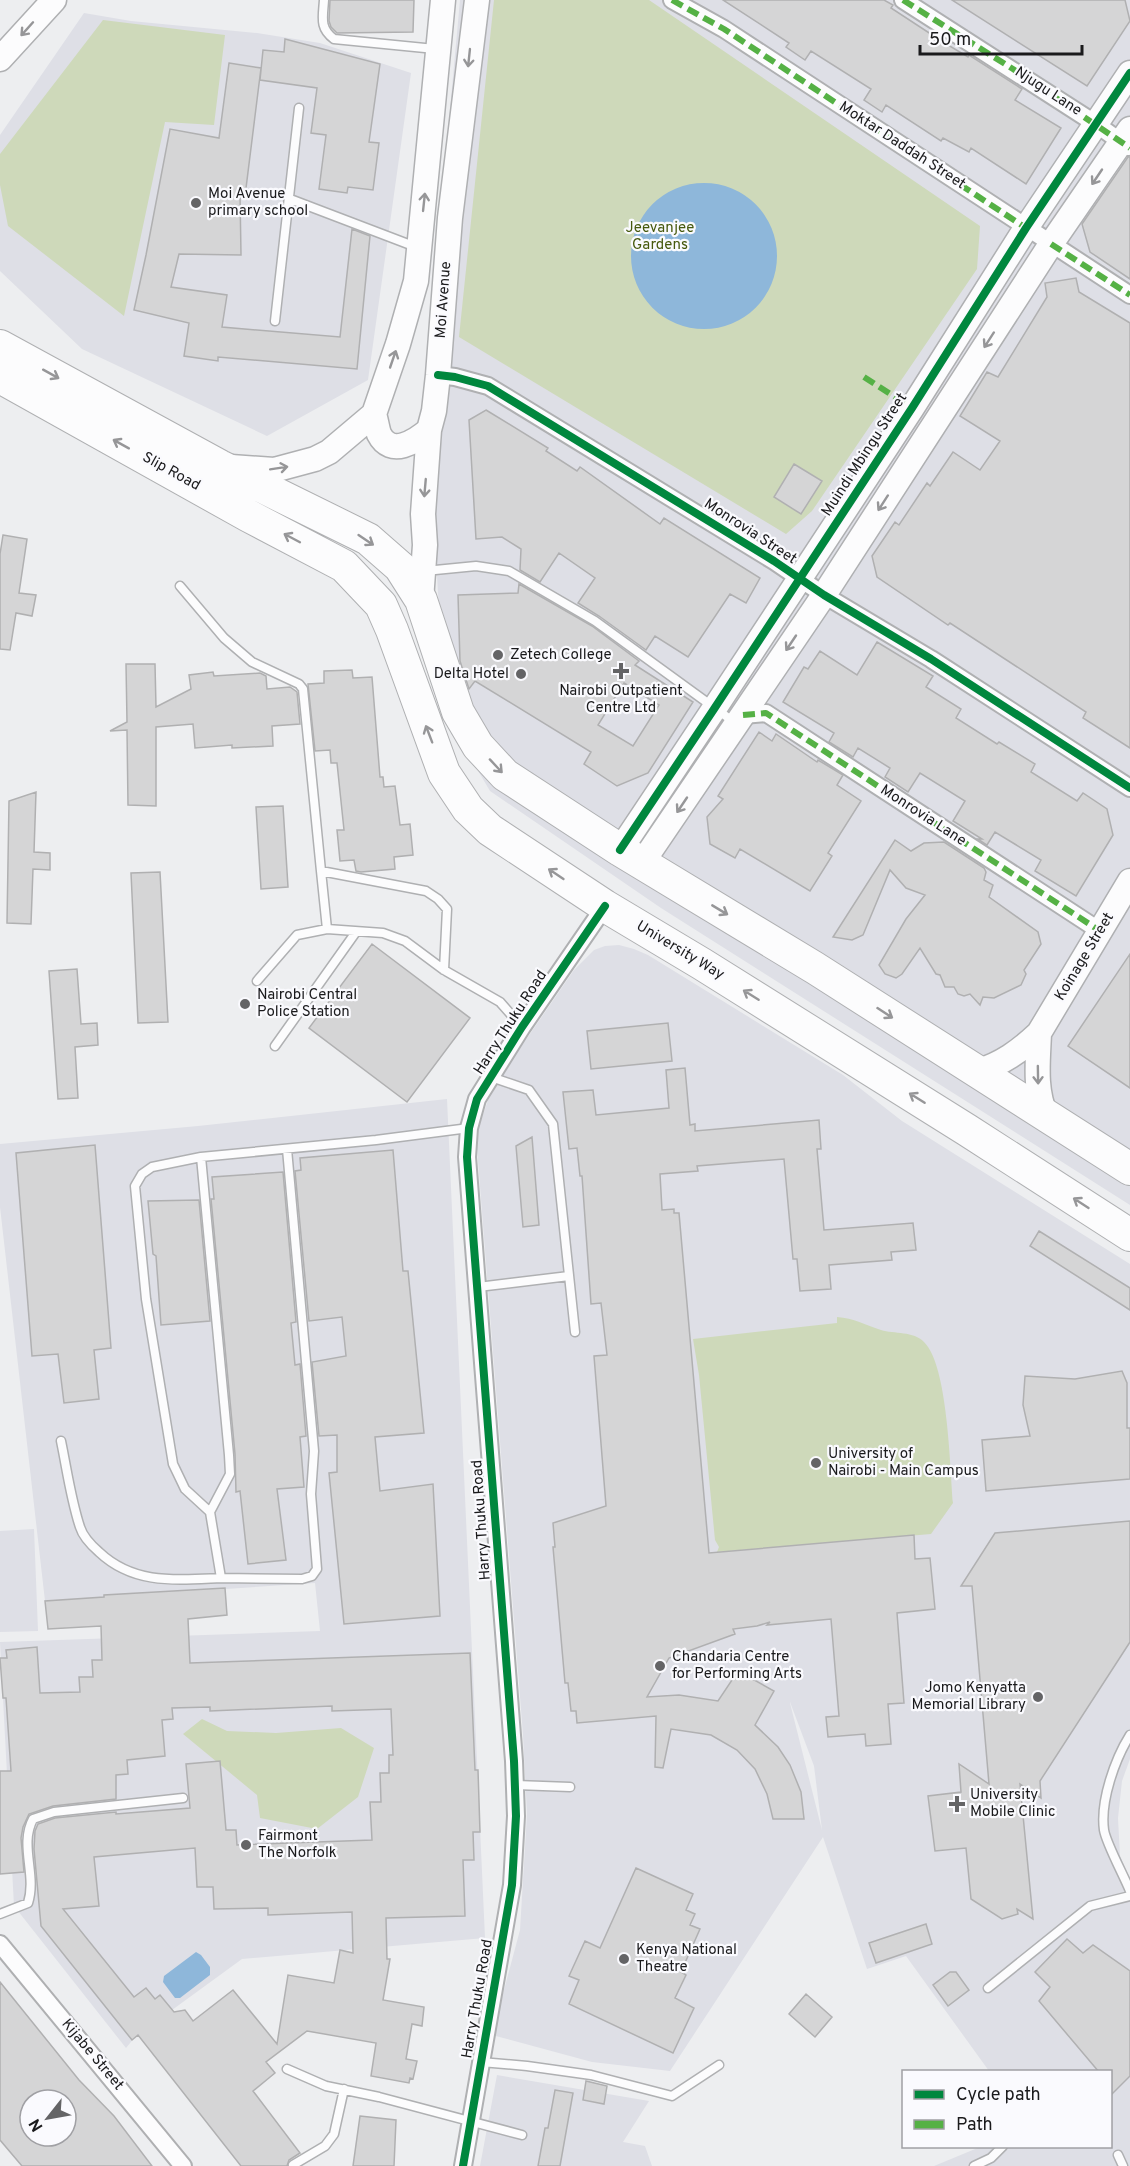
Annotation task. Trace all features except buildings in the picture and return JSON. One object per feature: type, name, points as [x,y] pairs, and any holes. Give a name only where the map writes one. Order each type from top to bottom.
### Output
[{"type":"highway","name":"Slip Road","points":[[0,346],[220,466],[368,539],[422,585]]},
{"type":"highway","name":"Slip Road","points":[[0,377],[247,515],[344,566]]},
{"type":"highway","name":"University Way","points":[[344,566],[381,605],[444,773],[468,809],[490,830],[605,906],[712,970],[1130,1235]]},
{"type":"highway","points":[[422,585],[458,712],[478,746],[505,775],[631,856],[794,955],[1130,1169]]},
{"type":"street","points":[[0,59],[54,0]]},
{"type":"street","name":"Moi Avenue","points":[[374,414],[398,344],[416,281],[442,0]]},
{"type":"street","name":"Moi Avenue","points":[[422,585],[425,545],[423,514],[429,430],[438,375],[450,218],[477,0]]},
{"type":"street","name":"Moktar Daddah Street","points":[[672,0],[724,29],[1130,295]]},
{"type":"street","name":"Njugu Lane","points":[[903,0],[1096,124],[1127,140]]},
{"type":"street","name":"Muindi Mbingu Street","points":[[631,856],[714,709],[912,408],[1026,228],[1130,73]]},
{"type":"street","points":[[631,856],[740,719],[824,595],[1051,244],[1127,140]]},
{"type":"street","name":"Monrovia Street","points":[[438,375],[455,376],[488,386],[774,561],[799,580],[931,658],[1130,788]]},
{"type":"street","points":[[374,414],[379,433],[390,445],[406,446],[417,441],[429,430]]},
{"type":"street","name":"Slip Road","points":[[220,466],[274,470],[298,464],[329,452],[374,414]]},
{"type":"street","name":"Monrovia Lane","points":[[740,719],[766,713],[1100,931]]},
{"type":"street","name":"Koinage Street","points":[[976,1072],[996,1066],[1018,1052],[1040,1033],[1130,881]]},
{"type":"street","name":"Harry Thuku Road","points":[[463,2166],[512,1885],[516,1816],[516,1785],[467,1157],[469,1128],[477,1099],[522,1027],[605,906]]},
{"type":"street","name":"Koinage Street","points":[[1040,1033],[1038,1085],[1046,1116]]},
{"type":"street","name":"Kijabe Street","points":[[0,1944],[183,2166]]},
{"type":"lane","points":[[324,0],[323,24],[326,33],[334,39],[439,50]]},
{"type":"lane","points":[[275,321],[299,108]]},
{"type":"lane","points":[[290,199],[419,248]]},
{"type":"lane","points":[[422,585],[476,566],[509,571],[595,621],[714,709],[740,719]]},
{"type":"lane","points":[[180,586],[224,638],[252,662],[299,684],[303,689],[327,929]]},
{"type":"lane","points":[[321,872],[426,891],[438,899],[447,909],[444,970]]},
{"type":"lane","points":[[257,981],[297,935],[327,929],[383,933],[405,941],[444,970],[500,1002],[522,1027]]},
{"type":"lane","points":[[275,1046],[356,932]]},
{"type":"lane","points":[[491,1077],[529,1090],[553,1124],[575,1332]]},
{"type":"lane","points":[[210,1512],[185,1489],[173,1464],[146,1299],[135,1186],[142,1174],[152,1167],[201,1157],[469,1128]]},
{"type":"lane","points":[[62,1442],[81,1529],[90,1544],[107,1560],[139,1576],[170,1580],[302,1579],[312,1576],[317,1569],[311,1494],[314,1451],[287,1149]]},
{"type":"lane","points":[[201,1157],[230,1465],[230,1474],[210,1512],[221,1578]]},
{"type":"lane","points":[[478,1287],[569,1276]]},
{"type":"lane","points":[[1130,1736],[1122,1748],[1107,1789],[1104,1830],[1130,1891]]},
{"type":"lane","points":[[516,1785],[570,1787]]},
{"type":"lane","points":[[0,1914],[28,1903],[31,1884],[27,1833],[33,1819],[43,1814],[71,1809],[183,1798]]},
{"type":"lane","points":[[988,1988],[1090,1906],[1130,1896]]},
{"type":"lane","points":[[481,2061],[591,2076],[672,2096],[719,2066]]},
{"type":"lane","points":[[287,2069],[326,2086],[390,2099],[522,2135]]},
{"type":"lane","points":[[293,2165],[330,2141],[334,2134],[345,2090]]},
{"type":"lane","points":[[974,2166],[991,2158],[1001,2148]]},
{"type":"lane","points":[[1118,2155],[1123,2166]]},
{"type":"shaded area","points":[[460,0],[1130,0],[1130,1205],[661,908],[490,791],[445,715],[433,506],[432,307]]},
{"type":"shaded area","name":"Moi Avenue primary school","points":[[84,13],[131,21],[257,33],[320,43],[411,73],[368,380],[267,436],[82,349],[0,271],[0,135]]},
{"type":"shaded area","name":"University of Nairobi - Main Campus","points":[[619,945],[648,955],[843,1075],[902,1121],[1130,1264],[1130,1759],[1122,1781],[1118,1818],[1120,1856],[1130,1879],[1130,2166],[934,2166],[978,2148],[1112,2148],[1112,2070],[988,2070],[906,1956],[867,1969],[823,1837],[670,2071],[592,2062],[492,2035],[520,1930],[527,1814],[523,1735],[477,1148],[479,1126],[492,1089],[574,970],[594,950]],"holes":[[[790,1702],[814,1766],[822,1830]]]},
{"type":"shaded area","points":[[447,1099],[485,1938],[242,1959],[135,2037],[126,2048],[14,1906],[0,1642],[320,1631],[315,1583],[45,1601],[0,1207],[0,1144],[198,1126]]},
{"type":"shaded area","points":[[34,1529],[38,1631],[0,1632],[0,1531]]},
{"type":"shaded area","points":[[497,2075],[649,2101],[623,2142],[645,2146],[652,2166],[480,2166]]},
{"type":"green space","name":"Jeevanjee Gardens","points":[[494,0],[649,0],[980,226],[977,269],[812,511],[786,534],[459,337]]},
{"type":"green space","points":[[103,20],[225,35],[214,125],[165,122],[124,316],[8,226],[0,185],[0,154]]},
{"type":"green space","points":[[837,1317],[854,1320],[881,1330],[915,1336],[924,1342],[932,1354],[943,1394],[953,1503],[931,1534],[717,1552],[719,1547],[715,1540],[699,1375],[693,1339],[837,1323]]},
{"type":"green space","points":[[202,1719],[227,1731],[276,1733],[341,1728],[374,1748],[358,1797],[317,1829],[260,1818],[257,1795],[183,1734]]},
{"type":"water","points":[[704,183],[732,188],[756,204],[772,228],[777,256],[772,284],[756,308],[732,324],[704,329],[676,324],[652,308],[636,284],[631,256],[636,228],[652,204],[676,188]]},
{"type":"water","points":[[196,1952],[210,1967],[210,1975],[180,1998],[175,1998],[163,1982],[164,1976]]},
{"type":"marked path","points":[[672,0],[724,29],[1026,228]]},
{"type":"marked path","points":[[903,0],[1013,69],[1130,148]]},
{"type":"marked path","points":[[1051,244],[1130,295]]},
{"type":"marked path","points":[[864,377],[912,408]]},
{"type":"marked path","points":[[743,715],[766,713],[1100,931]]},
{"type":"cycle path","points":[[620,850],[912,408],[1026,228],[1130,73]]},
{"type":"cycle path","points":[[438,375],[488,386],[931,659],[1130,788]]},
{"type":"cycle path","points":[[463,2166],[512,1885],[516,1816],[514,1761],[467,1157],[469,1128],[477,1099],[522,1027],[605,906]]},
{"type":"place","name":"Moi Avenue primary school","points":[[196,203]]},
{"type":"place","name":"Zetech College","points":[[498,655]]},
{"type":"place","name":"Nairobi Outpatient Centre Ltd","points":[[621,671]]},
{"type":"place","name":"Delta Hotel","points":[[521,674]]},
{"type":"place","name":"Nairobi Central Police Station","points":[[245,1004]]},
{"type":"place","name":"University of Nairobi - Main Campus","points":[[816,1463]]},
{"type":"place","name":"Chandaria Centre for Performing Arts","points":[[660,1666]]},
{"type":"place","name":"Jomo Kenyatta Memorial Library","points":[[1038,1697]]},
{"type":"place","name":"University Mobile Clinic","points":[[957,1804]]},
{"type":"place","name":"Fairmont The Norfolk","points":[[246,1845]]},
{"type":"place","name":"Kenya National Theatre","points":[[624,1959]]}]
